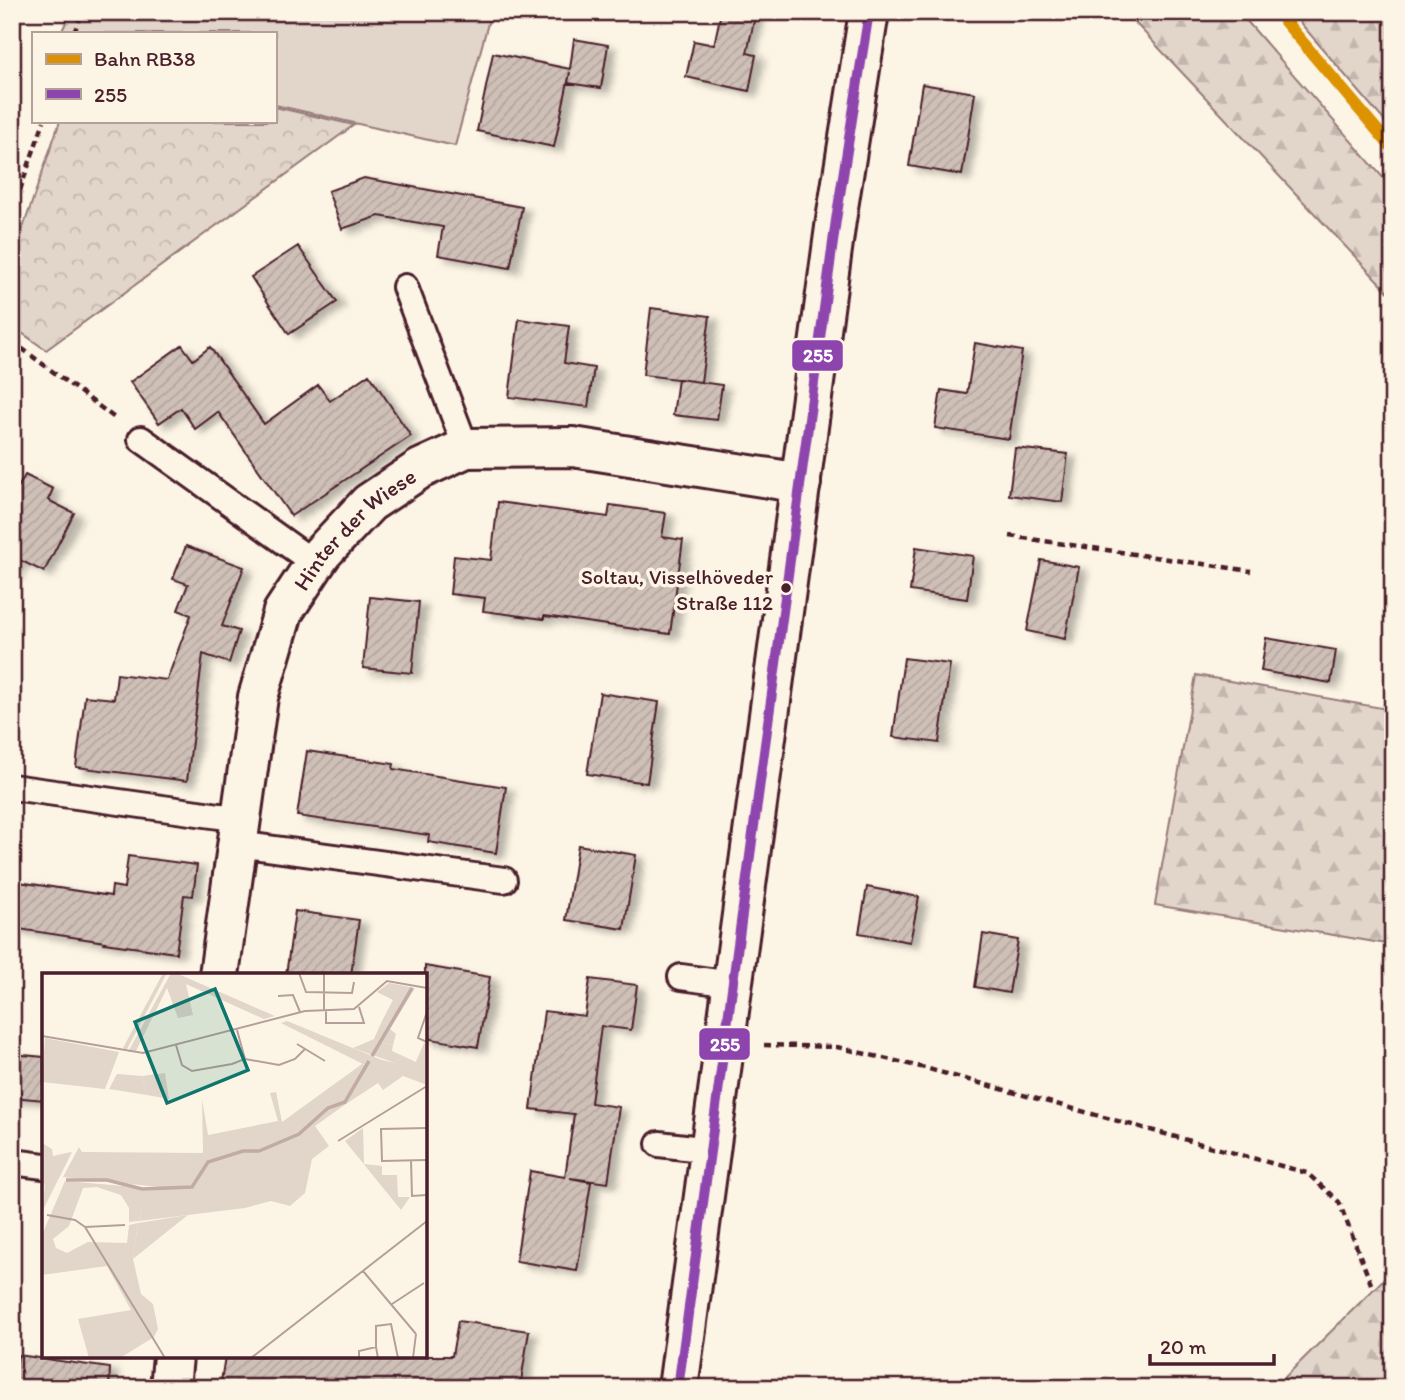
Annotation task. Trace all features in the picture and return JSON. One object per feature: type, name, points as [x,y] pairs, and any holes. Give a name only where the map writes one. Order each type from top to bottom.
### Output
[{"type":"street","points":[[678,1388],[842,183],[869,12]]},
{"type":"street","name":"Hinter der Wiese","points":[[219,973],[258,696],[283,612],[314,563],[369,503],[420,469],[466,448],[573,447],[801,483]]},
{"type":"street","points":[[170,1388],[173,1358]]},
{"type":"lane","points":[[405,286],[466,448]]},
{"type":"lane","points":[[141,439],[314,563]]},
{"type":"lane","points":[[12,787],[504,880]]},
{"type":"lane","points":[[681,976],[733,984]]},
{"type":"lane","points":[[659,1144],[710,1150]]},
{"type":"lane","points":[[12,1162],[42,1166]]},
{"type":"path","points":[[74,32],[82,12]]},
{"type":"path","points":[[12,213],[44,122]]},
{"type":"path","points":[[12,341],[141,439]]},
{"type":"path","points":[[1010,536],[1251,571]]},
{"type":"path","points":[[765,1045],[837,1047],[850,1050],[1307,1173],[1339,1202],[1373,1289]]},
{"type":"green space","points":[[71,12],[491,12],[455,146],[276,105],[276,32],[61,32]]},
{"type":"green space","points":[[1125,12],[1239,12],[1393,189],[1393,297]]},
{"type":"green space","points":[[1291,12],[1386,12],[1393,20],[1393,131]]},
{"type":"green space","points":[[276,107],[354,125],[46,350],[12,326],[12,260],[60,122],[276,122]]},
{"type":"green space","points":[[1196,675],[1393,710],[1393,945],[1155,905]]},
{"type":"green space","points":[[1393,1270],[1391,1388],[1274,1388]]},
{"type":"building","points":[[721,12],[756,12],[747,53],[756,55],[749,91],[686,77],[694,41],[714,45]]},
{"type":"building","points":[[574,39],[608,45],[601,88],[568,83],[570,72],[554,147],[477,131],[493,53],[570,69]]},
{"type":"building","points":[[922,84],[975,93],[962,175],[909,166]]},
{"type":"building","points":[[364,178],[522,207],[510,268],[438,255],[443,227],[379,216],[342,229],[328,191]]},
{"type":"building","points":[[298,246],[337,302],[289,334],[251,277]]},
{"type":"building","points":[[651,308],[710,316],[701,382],[643,375]]},
{"type":"building","points":[[519,319],[569,326],[564,363],[594,368],[588,407],[509,397]]},
{"type":"building","points":[[975,343],[1022,351],[1009,439],[935,428],[941,390],[967,394]]},
{"type":"building","points":[[182,345],[193,360],[210,347],[264,424],[318,385],[330,401],[369,374],[411,436],[291,516],[218,412],[195,429],[181,408],[159,423],[130,382]]},
{"type":"building","points":[[678,379],[722,385],[717,420],[673,415]]},
{"type":"building","points":[[1015,448],[1068,454],[1062,502],[1009,495]]},
{"type":"building","points":[[25,475],[53,489],[48,500],[74,513],[44,572],[20,560],[12,576],[12,483],[19,486]]},
{"type":"building","points":[[498,502],[608,517],[610,505],[666,513],[662,537],[683,540],[670,634],[544,616],[544,619],[483,611],[485,598],[450,594],[454,556],[491,560]]},
{"type":"building","points":[[186,546],[244,567],[222,626],[239,631],[229,663],[203,654],[187,781],[76,767],[85,696],[114,699],[117,674],[167,680],[191,615],[178,610],[188,584],[173,579]]},
{"type":"building","points":[[916,547],[973,556],[967,599],[910,591]]},
{"type":"building","points":[[1041,560],[1079,567],[1065,639],[1027,631]]},
{"type":"building","points":[[370,597],[419,602],[412,673],[363,668]]},
{"type":"building","points":[[1266,638],[1336,650],[1331,683],[1261,671]]},
{"type":"building","points":[[904,658],[950,664],[939,743],[893,737]]},
{"type":"building","points":[[600,693],[659,702],[647,783],[587,774]]},
{"type":"building","points":[[307,751],[394,764],[393,769],[506,787],[496,853],[428,842],[429,835],[297,816]]},
{"type":"building","points":[[578,845],[636,855],[624,929],[566,920]]},
{"type":"building","points":[[128,856],[197,865],[193,896],[184,895],[176,953],[12,928],[12,881],[111,896],[112,886],[124,888]]},
{"type":"building","points":[[867,887],[919,897],[910,942],[859,933]]},
{"type":"building","points":[[295,911],[359,920],[351,973],[286,973]]},
{"type":"building","points":[[983,934],[1018,940],[1009,993],[975,987]]},
{"type":"building","points":[[425,966],[490,977],[478,1047],[427,1038]]},
{"type":"building","points":[[590,979],[637,985],[631,1030],[601,1026],[591,1103],[619,1107],[608,1183],[570,1178],[591,1182],[577,1271],[516,1261],[530,1171],[565,1177],[574,1114],[531,1109],[544,1011],[585,1016]]},
{"type":"building","points":[[12,1054],[42,1057],[42,1100],[12,1097]]},
{"type":"building","points":[[458,1321],[529,1331],[520,1388],[220,1388],[225,1358],[452,1356]]},
{"type":"building","points":[[18,1355],[110,1368],[109,1388],[14,1388]]},
{"type":"rail line","name":"RB38","points":[[1277,12],[1393,149]]},
{"type":"transit line","name":"255","points":[[678,1388],[836,220],[869,12]]},
{"type":"place","name":"Soltau, Visselhöveder Straße 112","points":[[786,588]]}]
